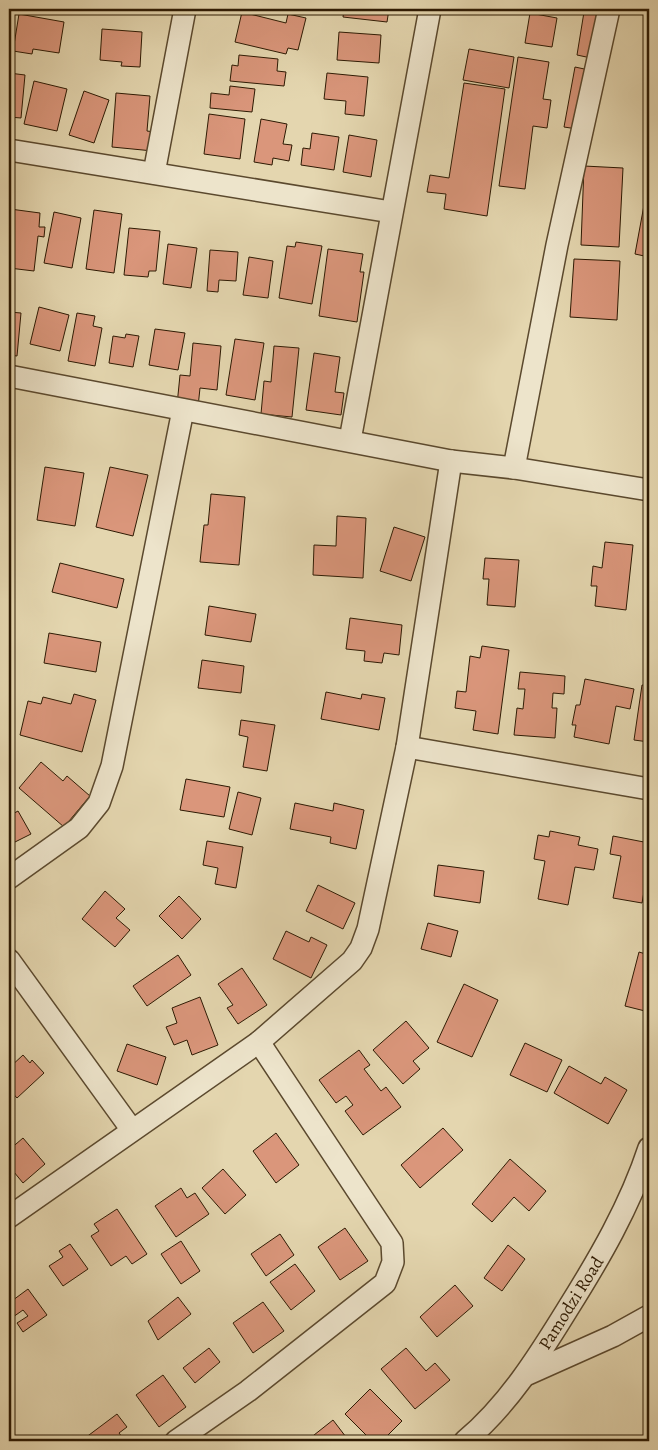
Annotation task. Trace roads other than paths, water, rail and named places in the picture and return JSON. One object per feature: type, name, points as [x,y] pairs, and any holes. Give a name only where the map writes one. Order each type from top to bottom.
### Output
[{"type":"street","points":[[154,173],[185,9]]},
{"type":"street","points":[[350,440],[430,9]]},
{"type":"street","points":[[514,468],[557,245],[609,9]]},
{"type":"street","points":[[9,150],[391,212]]},
{"type":"street","points":[[9,376],[350,440],[451,461],[514,468],[649,490]]},
{"type":"street","points":[[9,878],[79,828],[99,803],[112,766],[183,410]]},
{"type":"street","points":[[9,1217],[259,1042],[352,961],[361,948],[368,928],[407,747],[451,461]]},
{"type":"street","points":[[407,747],[649,789]]},
{"type":"street","points":[[9,960],[132,1130]]},
{"type":"street","points":[[176,1441],[248,1391],[385,1283],[393,1262],[392,1243],[259,1042]]},
{"type":"street","name":"Pamodzi Road","points":[[466,1441],[528,1374],[601,1257],[640,1176],[649,1148]]},
{"type":"street","points":[[528,1374],[613,1336],[649,1316]]}]
